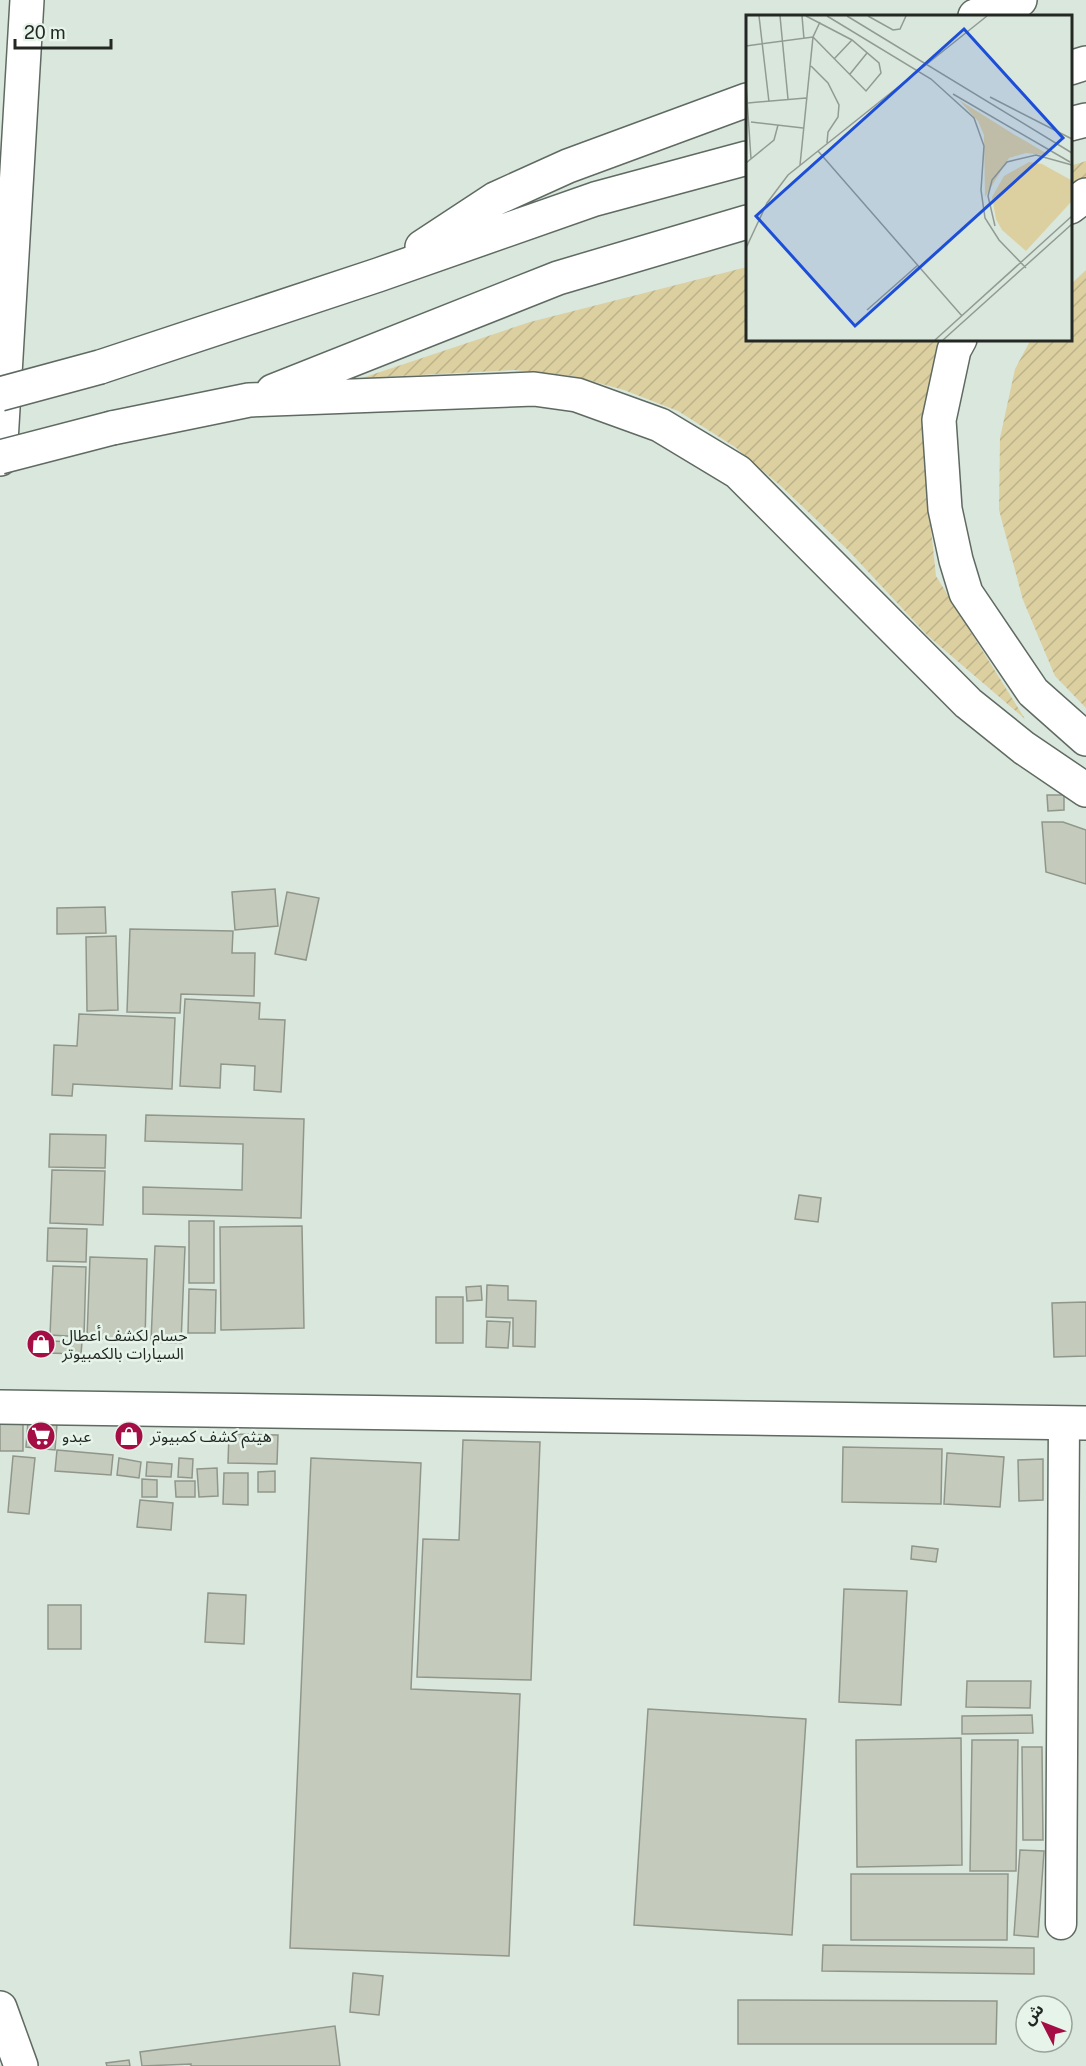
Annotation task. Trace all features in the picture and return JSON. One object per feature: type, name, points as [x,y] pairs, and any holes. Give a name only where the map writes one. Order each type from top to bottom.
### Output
[{"type":"main road","points":[[27,0],[0,458],[112,428],[249,400],[534,389],[577,395],[660,425],[738,472],[968,703],[1024,748],[1086,790]]},
{"type":"main road","points":[[978,15],[1020,0]]},
{"type":"main road","points":[[1071,68],[1086,63]]},
{"type":"main road","points":[[378,275],[495,200],[568,166],[746,100]]},
{"type":"main road","points":[[1071,124],[1086,120]]},
{"type":"main road","points":[[0,394],[100,367],[378,275],[595,199],[746,158]]},
{"type":"main road","points":[[1071,206],[1086,195]]},
{"type":"main road","points":[[249,400],[558,278],[746,222]]},
{"type":"main road","points":[[959,340],[954,350],[939,420],[945,509],[966,593],[1033,692],[1086,740]]},
{"type":"main road","points":[[0,1407],[1075,1423]]},
{"type":"main road","points":[[3,2029],[21,2066]]},
{"type":"street","points":[[1061,1924],[1075,1423]]},
{"type":"shaded area","points":[[1086,161],[1086,178],[1071,189],[1071,166]]},
{"type":"shaded area","points":[[746,267],[746,340],[949,340],[928,501],[936,576],[1025,719],[927,635],[847,549],[782,487],[735,447],[678,411],[624,390],[573,376],[515,370],[362,378],[530,322]]},
{"type":"shaded area","points":[[1086,270],[1086,708],[1055,676],[1023,600],[999,510],[1000,438],[1015,369],[1030,340],[1071,340],[1071,284]]},
{"type":"building","points":[[1047,795],[1064,795],[1064,810],[1048,811]]},
{"type":"building","points":[[1042,822],[1063,822],[1086,830],[1086,884],[1046,872]]},
{"type":"building","points":[[275,889],[278,926],[235,930],[232,892]]},
{"type":"building","points":[[287,892],[319,898],[306,960],[275,954]]},
{"type":"building","points":[[105,907],[106,933],[57,934],[57,908]]},
{"type":"building","points":[[130,929],[233,931],[232,953],[255,953],[254,996],[181,994],[180,1013],[127,1012]]},
{"type":"building","points":[[116,936],[118,1010],[87,1011],[86,937]]},
{"type":"building","points":[[185,999],[260,1003],[259,1019],[285,1020],[281,1092],[254,1090],[255,1066],[221,1064],[220,1088],[180,1086]]},
{"type":"building","points":[[79,1014],[175,1018],[172,1089],[73,1084],[72,1096],[52,1095],[54,1045],[77,1046]]},
{"type":"building","points":[[146,1115],[304,1119],[301,1218],[143,1214],[143,1187],[242,1190],[243,1144],[145,1141]]},
{"type":"building","points":[[50,1134],[106,1135],[105,1168],[49,1167]]},
{"type":"building","points":[[52,1170],[105,1171],[103,1225],[50,1223]]},
{"type":"building","points":[[799,1195],[821,1198],[818,1222],[795,1219]]},
{"type":"building","points":[[189,1221],[214,1221],[214,1283],[189,1283]]},
{"type":"building","points":[[302,1226],[304,1328],[221,1330],[220,1227]]},
{"type":"building","points":[[48,1228],[87,1229],[86,1262],[47,1261]]},
{"type":"building","points":[[155,1246],[185,1247],[181,1343],[151,1342]]},
{"type":"building","points":[[90,1257],[147,1259],[145,1341],[87,1338]]},
{"type":"building","points":[[53,1266],[86,1267],[84,1337],[50,1335]]},
{"type":"building","points":[[487,1285],[508,1286],[508,1300],[536,1301],[535,1347],[513,1346],[513,1318],[486,1317]]},
{"type":"building","points":[[481,1286],[482,1300],[467,1301],[466,1287]]},
{"type":"building","points":[[189,1289],[216,1290],[215,1333],[188,1333]]},
{"type":"building","points":[[436,1297],[463,1297],[463,1343],[436,1343]]},
{"type":"building","points":[[1086,1302],[1086,1356],[1054,1357],[1052,1303]]},
{"type":"building","points":[[487,1321],[510,1322],[508,1348],[486,1347]]},
{"type":"building","points":[[48,1341],[82,1342],[81,1354],[48,1353]]},
{"type":"building","name":"عبدو","points":[[28,1421],[57,1424],[55,1450],[26,1447]]},
{"type":"building","points":[[0,1424],[23,1424],[23,1451],[0,1451]]},
{"type":"building","points":[[229,1434],[278,1435],[277,1464],[228,1463]]},
{"type":"building","points":[[463,1440],[540,1442],[531,1680],[417,1677],[423,1539],[459,1540]]},
{"type":"building","points":[[843,1447],[942,1449],[941,1504],[842,1502]]},
{"type":"building","points":[[57,1450],[113,1455],[111,1475],[55,1471]]},
{"type":"building","points":[[947,1453],[1004,1457],[1000,1507],[944,1504]]},
{"type":"building","points":[[13,1456],[35,1458],[29,1514],[8,1512]]},
{"type":"building","points":[[119,1458],[141,1462],[139,1478],[117,1475]]},
{"type":"building","points":[[179,1458],[193,1459],[192,1478],[178,1477]]},
{"type":"building","points":[[311,1458],[421,1463],[411,1689],[520,1694],[509,1956],[290,1948]]},
{"type":"building","points":[[1043,1459],[1043,1500],[1019,1501],[1018,1460]]},
{"type":"building","points":[[147,1462],[172,1464],[171,1477],[146,1476]]},
{"type":"building","points":[[217,1468],[218,1496],[199,1497],[197,1469]]},
{"type":"building","points":[[275,1471],[275,1492],[258,1492],[258,1472]]},
{"type":"building","points":[[224,1473],[248,1473],[248,1505],[223,1504]]},
{"type":"building","points":[[142,1479],[157,1480],[157,1497],[142,1497]]},
{"type":"building","points":[[175,1481],[195,1481],[195,1497],[176,1497]]},
{"type":"building","points":[[140,1500],[173,1503],[171,1530],[137,1527]]},
{"type":"building","points":[[912,1546],[938,1549],[936,1562],[911,1559]]},
{"type":"building","points":[[844,1589],[907,1591],[901,1705],[839,1702]]},
{"type":"building","points":[[208,1593],[246,1595],[244,1644],[205,1642]]},
{"type":"building","points":[[48,1605],[81,1605],[81,1649],[48,1649]]},
{"type":"building","points":[[967,1681],[1031,1681],[1030,1708],[966,1707]]},
{"type":"building","points":[[648,1709],[806,1719],[792,1935],[634,1925]]},
{"type":"building","points":[[1032,1715],[1033,1733],[962,1734],[962,1716]]},
{"type":"building","points":[[961,1738],[962,1865],[857,1867],[856,1740]]},
{"type":"building","points":[[972,1740],[1018,1740],[1016,1871],[970,1871]]},
{"type":"building","points":[[1022,1747],[1042,1747],[1043,1840],[1023,1840]]},
{"type":"building","points":[[1020,1850],[1044,1851],[1038,1937],[1014,1935]]},
{"type":"building","points":[[851,1874],[1008,1874],[1007,1940],[851,1940]]},
{"type":"building","points":[[823,1945],[1034,1948],[1034,1974],[822,1971]]},
{"type":"building","points":[[353,1973],[383,1976],[379,2015],[350,2012]]},
{"type":"building","points":[[738,2000],[997,2001],[996,2044],[738,2044]]},
{"type":"building","points":[[335,2026],[340,2066],[191,2066],[191,2064],[142,2066],[140,2052]]},
{"type":"building","points":[[129,2060],[130,2066],[107,2066],[106,2063]]},
{"type":"place","name":"حسام لكشف أعطال السيارات بالكمبيوتر","points":[[41,1344]]},
{"type":"place","name":"عبدو","points":[[41,1436]]},
{"type":"place","name":"هيثم كشف كمبيوتر","points":[[129,1436]]}]
